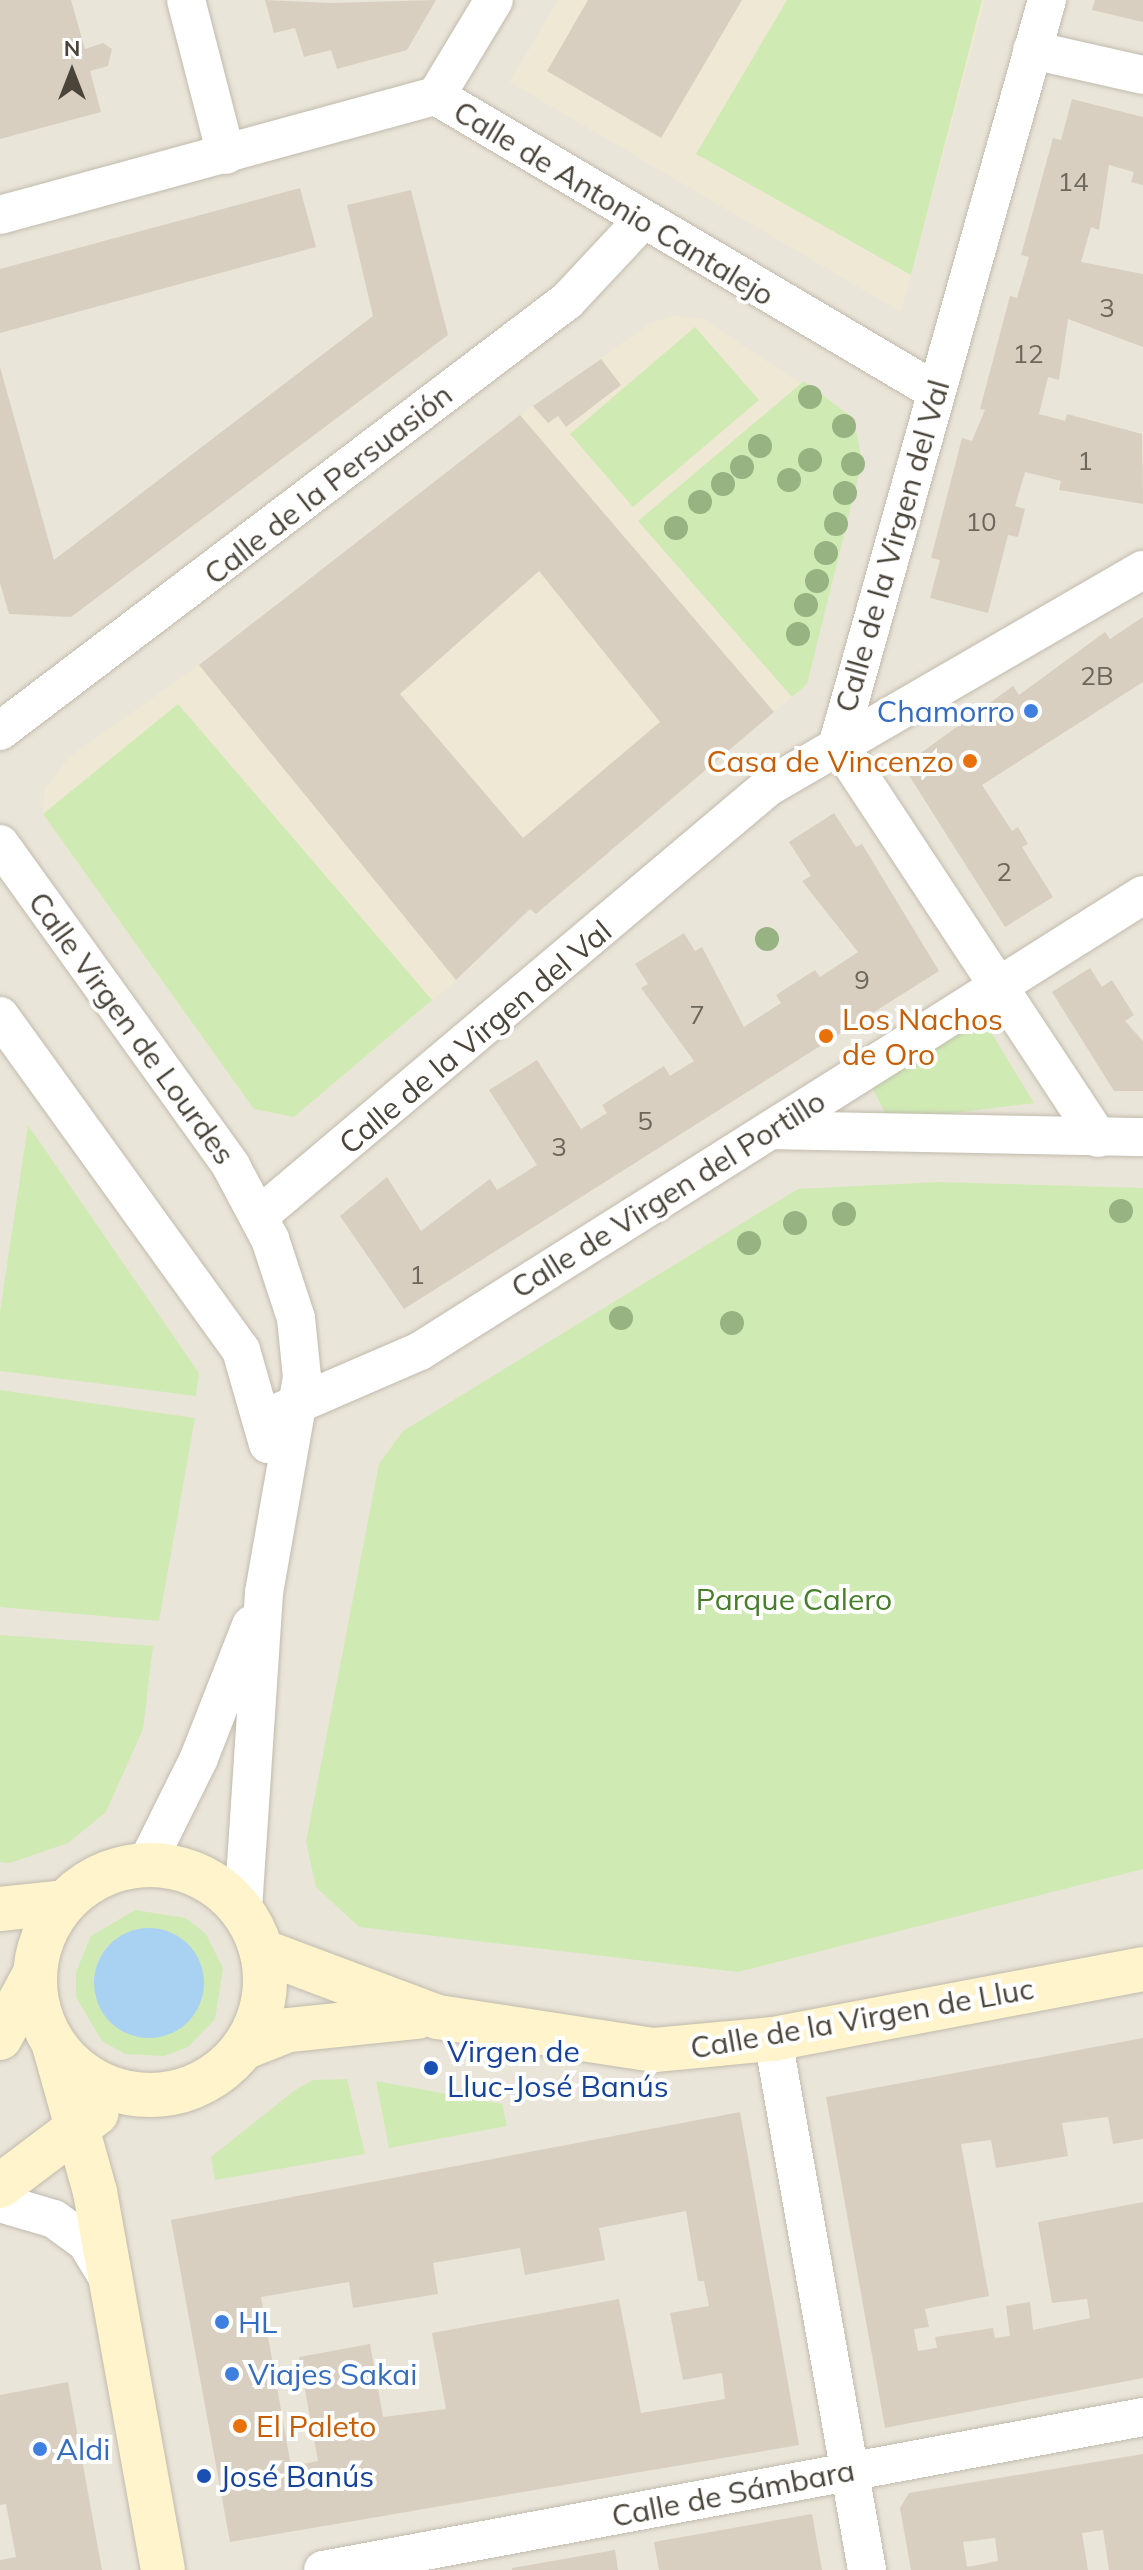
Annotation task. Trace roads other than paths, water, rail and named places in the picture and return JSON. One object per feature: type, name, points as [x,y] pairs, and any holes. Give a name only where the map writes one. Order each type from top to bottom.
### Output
[{"type":"street","points":[[186,0],[226,155]]},
{"type":"street","points":[[436,96],[494,0]]},
{"type":"street","name":"Calle de la Virgen del Val","points":[[260,1215],[768,787],[838,743],[1047,0]]},
{"type":"street","points":[[1032,50],[1143,75]]},
{"type":"street","name":"Calle de Antonio Cantalejo","points":[[0,215],[436,96],[641,222],[935,391]]},
{"type":"street","name":"Calle de la Persuasión","points":[[0,731],[567,301],[641,222]]},
{"type":"street","points":[[1098,1138],[994,986],[838,743],[885,722],[1143,570]]},
{"type":"street","name":"Calle Virgen de Lourdes","points":[[0,844],[231,1166],[260,1215],[296,1318],[299,1404],[264,1593]]},
{"type":"street","name":"Calle de Virgen del Portillo","points":[[263,1419],[420,1351],[994,986],[1143,895]]},
{"type":"street","points":[[0,1016],[241,1350],[263,1419],[280,1509]]},
{"type":"street","points":[[771,1130],[1143,1137]]},
{"type":"street","points":[[146,1865],[199,1758],[264,1593]]},
{"type":"street","points":[[243,1912],[264,1593]]},
{"type":"street","points":[[24,2013],[74,2068],[126,2093],[155,2096],[193,2087],[243,2048],[264,2001],[262,1951],[243,1912],[206,1879],[146,1865],[98,1877],[65,1902],[43,1936],[24,2013],[77,2129],[95,2192],[163,2570]]},
{"type":"street","points":[[0,1909],[65,1902]]},
{"type":"street","name":"Calle de la Virgen de Lluc","points":[[262,1951],[438,2017],[654,2050],[773,2039],[1143,1969]]},
{"type":"street","name":"Calle de la Virgen de Lluc","points":[[243,2048],[298,2029],[438,2017]]},
{"type":"street","points":[[773,2039],[867,2570]]},
{"type":"street","points":[[0,2186],[126,2093]]},
{"type":"street","points":[[95,2192],[126,2093]]},
{"type":"street","points":[[0,2203],[54,2219],[86,2242],[110,2281]]},
{"type":"street","name":"Calle de Sámbara","points":[[323,2570],[1143,2417]]},
{"type":"water","points":[[149,1928],[170,1932],[188,1944],[200,1962],[204,1983],[200,2004],[188,2022],[170,2034],[149,2038],[128,2034],[110,2022],[98,2004],[94,1983],[98,1962],[110,1944],[128,1932]]},
{"type":"place","name":"Chamorro","points":[[1031,711]]},
{"type":"place","name":"Casa de Vincenzo","points":[[970,761]]},
{"type":"place","name":"Los Nachos de Oro","points":[[826,1036]]},
{"type":"place","name":"Virgen de Lluc-José Banús","points":[[431,2068]]},
{"type":"place","name":"HL","points":[[222,2322]]},
{"type":"place","name":"Viajes Sakai","points":[[232,2374]]},
{"type":"place","name":"El Paleto","points":[[240,2426]]},
{"type":"place","name":"Aldi","points":[[40,2449]]},
{"type":"place","name":"José Banús","points":[[204,2476]]},
{"type":"park label","name":"Parque Calero","points":[[794,1599]]}]
